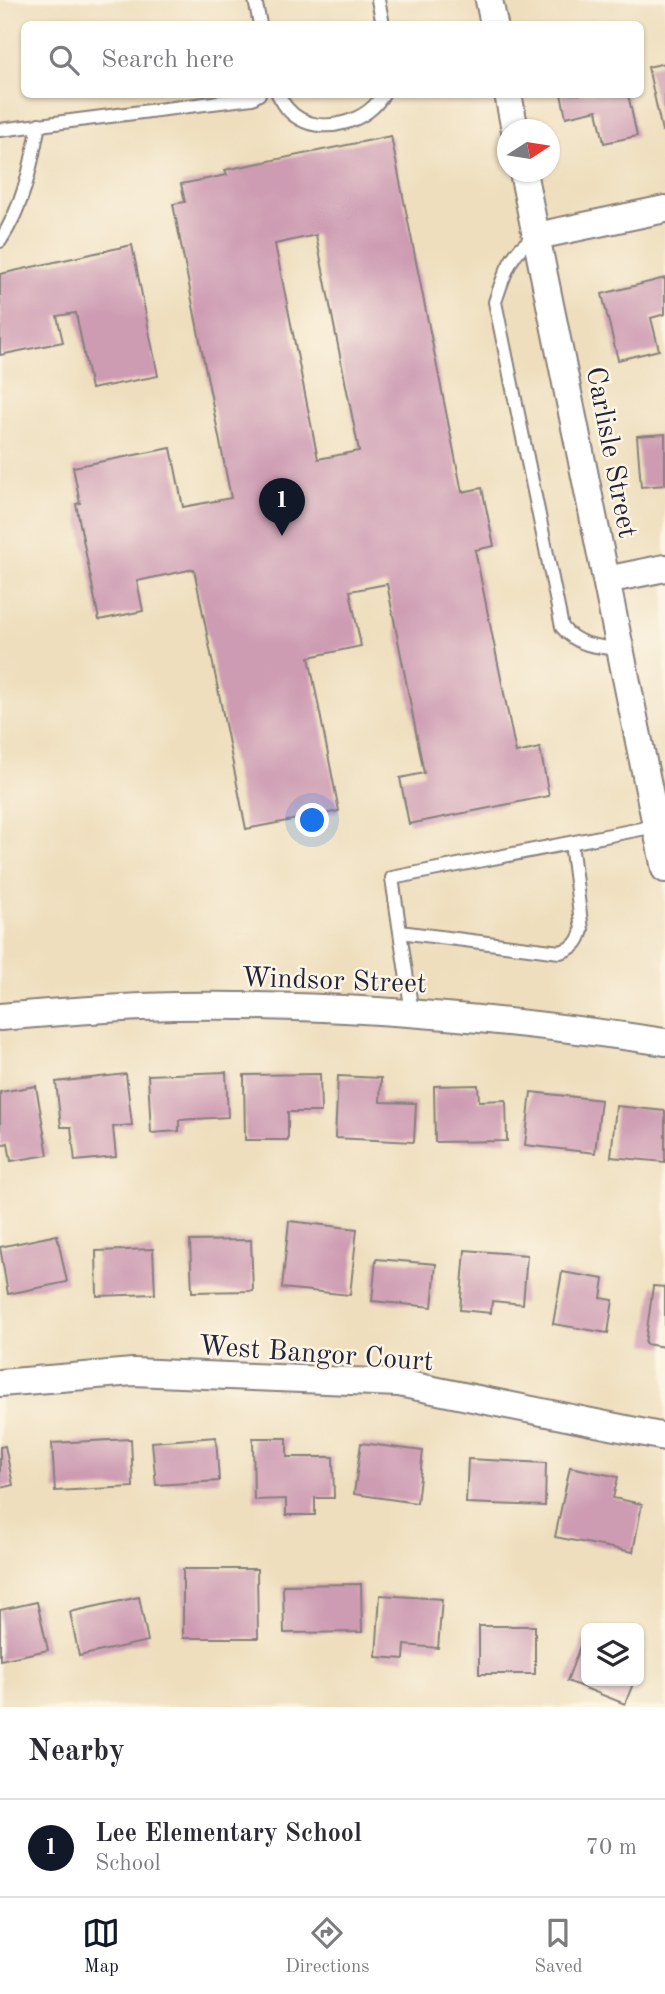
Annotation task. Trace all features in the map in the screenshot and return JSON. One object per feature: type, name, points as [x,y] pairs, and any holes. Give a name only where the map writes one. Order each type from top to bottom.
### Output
[{"type":"street","points":[[489,0],[493,21]]},
{"type":"street","points":[[509,98],[513,119]]},
{"type":"street","name":"Carlisle Street","points":[[525,182],[665,869]]},
{"type":"street","points":[[537,236],[665,209]]},
{"type":"street","points":[[606,580],[665,568]]},
{"type":"street","name":"Windsor Street","points":[[0,1017],[174,1006],[294,1007],[412,1013],[576,1029],[665,1042]]},
{"type":"street","name":"West Bangor Court","points":[[0,1382],[133,1372],[399,1383],[665,1437]]},
{"type":"lane","points":[[255,0],[259,21]]},
{"type":"lane","points":[[378,0],[382,21]]},
{"type":"lane","points":[[0,130],[253,98]]},
{"type":"lane","points":[[280,98],[287,109],[302,120],[321,125],[347,122],[365,114],[378,104],[381,98]]},
{"type":"lane","points":[[0,241],[13,221],[28,182],[39,124]]},
{"type":"lane","points":[[537,236],[522,244],[507,271],[495,302],[562,627],[570,638],[593,647],[621,649]]},
{"type":"lane","points":[[412,1013],[392,878],[656,826]]},
{"type":"lane","points":[[400,932],[559,952],[571,949],[579,942],[582,930],[571,843]]},
{"type":"building","points":[[665,63],[665,130],[662,131],[648,67]]},
{"type":"building","points":[[562,98],[629,98],[637,136],[604,143],[597,110],[566,117]]},
{"type":"building","points":[[391,136],[462,492],[482,488],[494,546],[475,550],[516,753],[540,748],[549,796],[409,824],[400,778],[424,773],[387,584],[350,591],[361,646],[309,657],[339,811],[246,829],[194,569],[137,581],[143,611],[99,620],[76,504],[80,503],[73,467],[171,448],[183,507],[231,498],[173,204],[185,202],[181,184],[227,175],[225,170]],"holes":[[[316,235],[359,451],[318,459],[275,244]]]},
{"type":"building","points":[[132,245],[158,376],[91,389],[76,313],[57,316],[63,342],[0,355],[0,274]]},
{"type":"building","points":[[665,278],[665,314],[651,318],[659,350],[618,360],[602,294]]},
{"type":"building","points":[[665,434],[665,485],[641,487],[637,436]]},
{"type":"building","points":[[226,1072],[228,1117],[179,1120],[179,1131],[151,1133],[148,1075]]},
{"type":"building","points":[[126,1074],[132,1125],[113,1127],[116,1157],[75,1161],[71,1127],[61,1127],[56,1082]]},
{"type":"building","points":[[320,1074],[321,1112],[288,1112],[288,1140],[245,1140],[244,1075]]},
{"type":"building","points":[[338,1076],[381,1078],[380,1102],[416,1103],[414,1142],[335,1138]]},
{"type":"building","points":[[478,1085],[479,1101],[506,1100],[507,1141],[435,1142],[434,1086]]},
{"type":"building","points":[[36,1086],[48,1155],[11,1161],[8,1143],[0,1145],[0,1092]]},
{"type":"building","points":[[531,1092],[601,1100],[595,1153],[525,1145]]},
{"type":"building","points":[[616,1106],[665,1111],[665,1162],[611,1157]]},
{"type":"building","points":[[289,1221],[357,1229],[350,1295],[282,1288]]},
{"type":"building","points":[[57,1235],[67,1282],[8,1294],[0,1247]]},
{"type":"building","points":[[251,1240],[253,1291],[192,1292],[190,1241]]},
{"type":"building","points":[[153,1249],[155,1294],[97,1296],[96,1251]]},
{"type":"building","points":[[465,1250],[527,1255],[523,1304],[492,1301],[491,1313],[460,1310]]},
{"type":"building","points":[[376,1259],[436,1264],[432,1307],[372,1301]]},
{"type":"building","points":[[562,1272],[604,1279],[601,1298],[613,1300],[608,1333],[553,1324]]},
{"type":"building","points":[[653,1286],[665,1287],[665,1347],[645,1344]]},
{"type":"building","points":[[216,1437],[219,1481],[156,1485],[152,1442]]},
{"type":"building","points":[[253,1438],[287,1438],[287,1457],[333,1457],[334,1498],[315,1498],[315,1515],[286,1515],[286,1499],[254,1500]]},
{"type":"building","points":[[131,1439],[133,1487],[55,1491],[52,1443]]},
{"type":"building","points":[[361,1443],[423,1451],[417,1503],[354,1494]]},
{"type":"building","points":[[5,1446],[13,1485],[0,1488],[0,1447]]},
{"type":"building","points":[[468,1459],[546,1463],[545,1506],[466,1503]]},
{"type":"building","points":[[570,1467],[618,1477],[613,1498],[642,1504],[633,1552],[555,1537]]},
{"type":"building","points":[[183,1569],[257,1569],[258,1638],[183,1638]]},
{"type":"building","points":[[361,1584],[362,1632],[284,1633],[283,1585]]},
{"type":"building","points":[[380,1595],[442,1599],[438,1648],[405,1645],[404,1659],[376,1657]]},
{"type":"building","points":[[139,1597],[148,1641],[79,1656],[70,1612]]},
{"type":"building","points":[[37,1602],[48,1650],[0,1660],[0,1610]]},
{"type":"building","points":[[479,1626],[535,1626],[535,1674],[479,1674]]},
{"type":"building","points":[[581,1644],[581,1686],[632,1686],[625,1704],[567,1681]]},
{"type":"place","name":"Lee Elementary School","points":[[282,536]]}]
